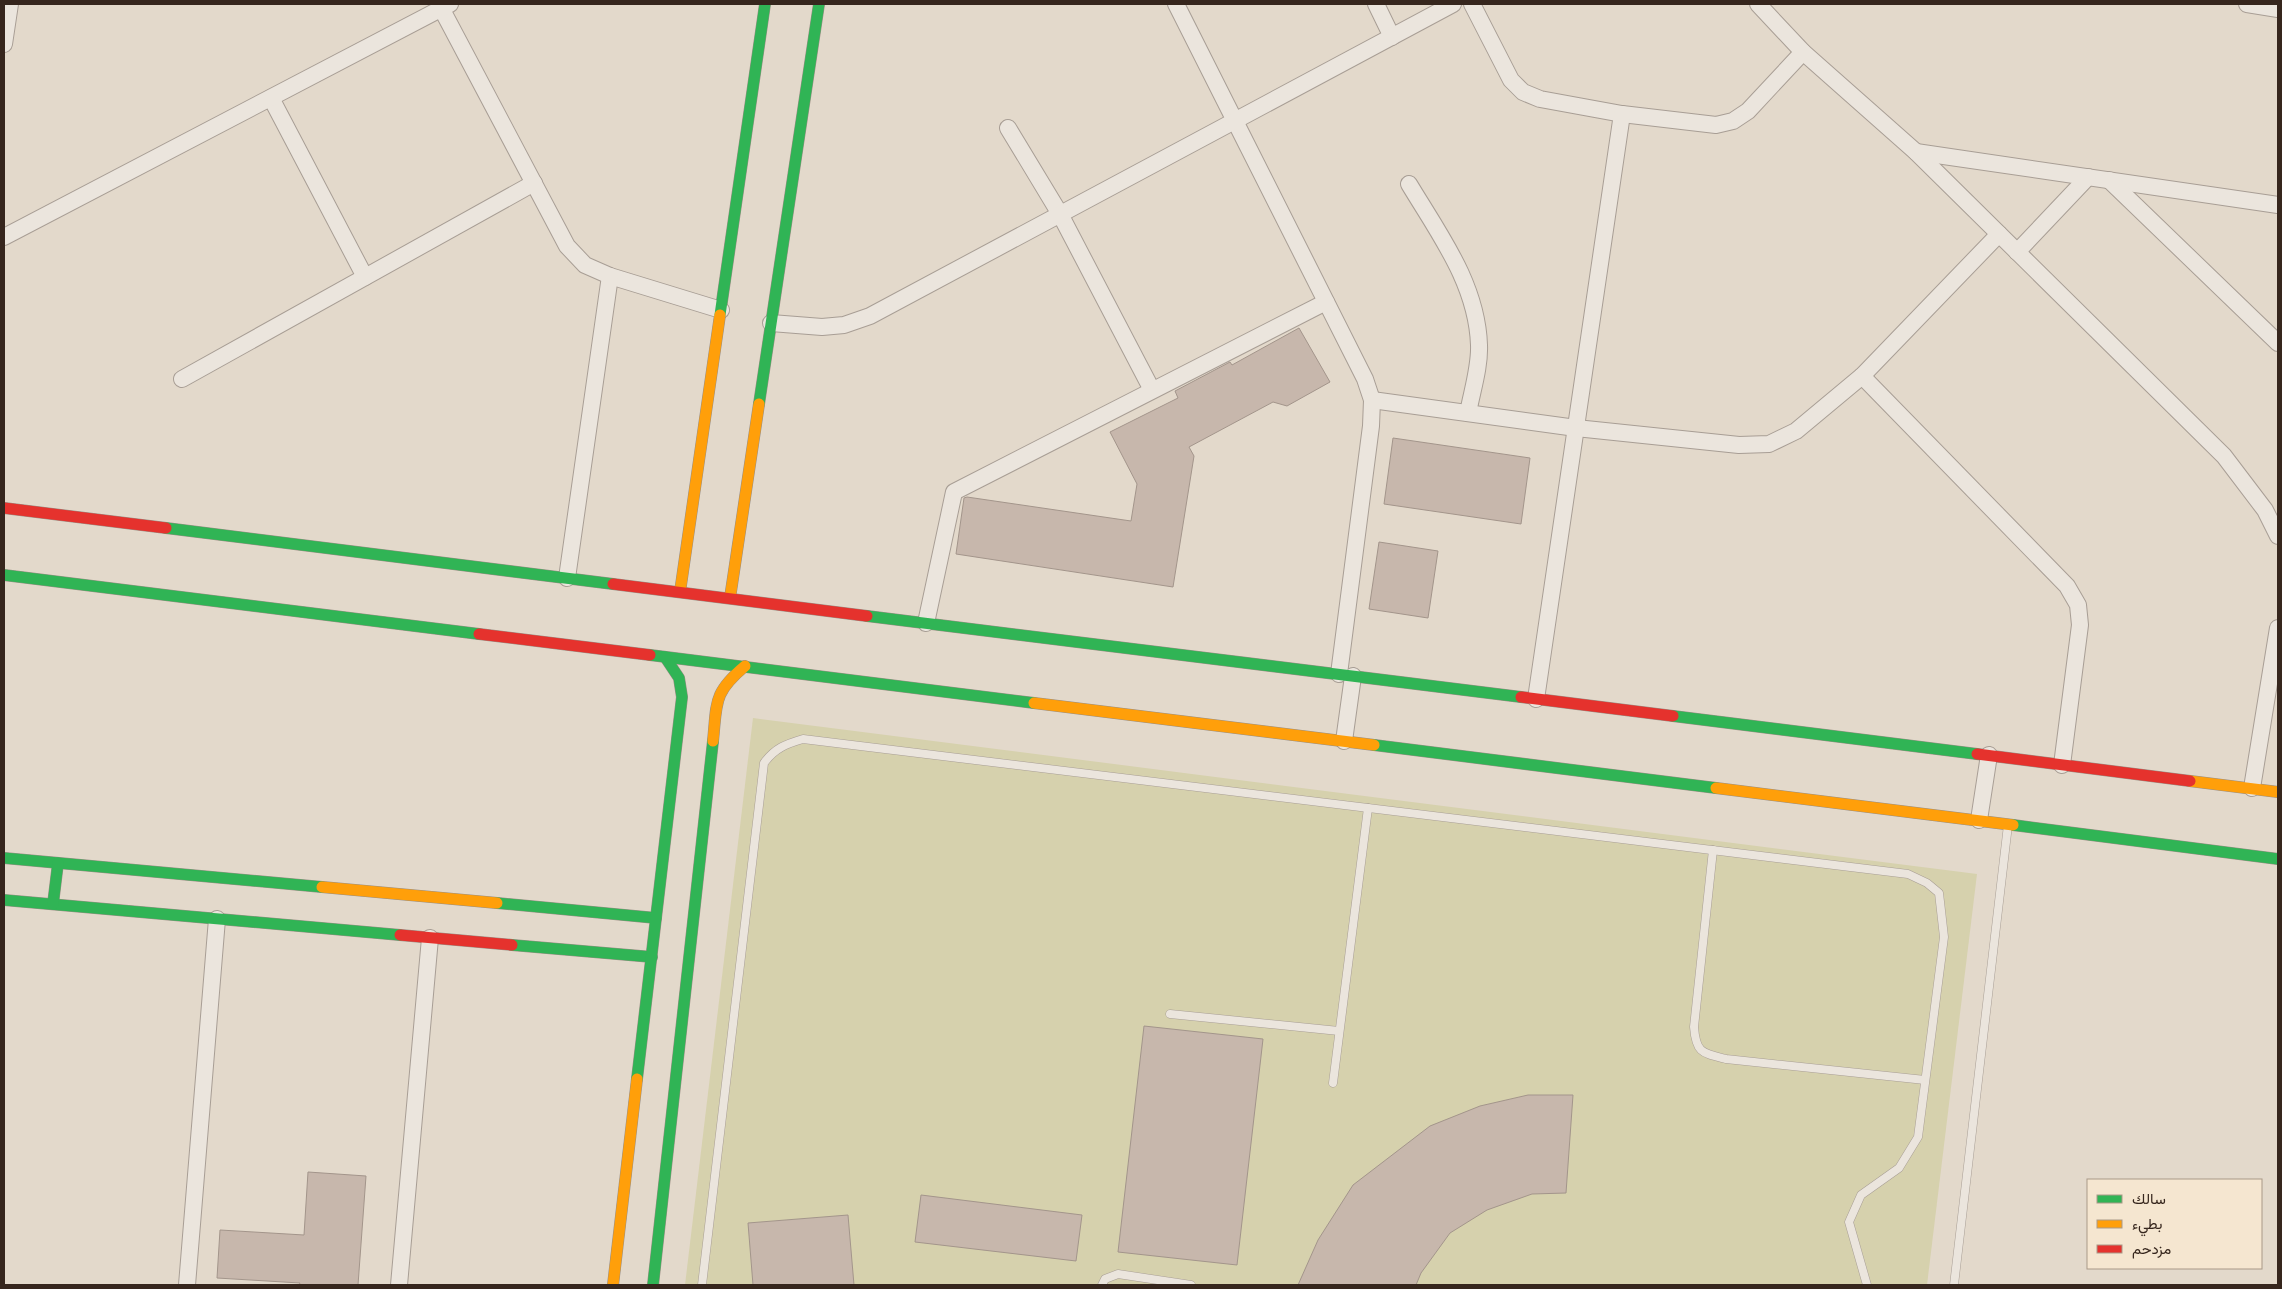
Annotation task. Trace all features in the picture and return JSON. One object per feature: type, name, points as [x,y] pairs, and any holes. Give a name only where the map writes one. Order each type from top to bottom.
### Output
[{"type":"street","points":[[4,44],[10,4]]},
{"type":"street","points":[[680,592],[765,4]]},
{"type":"street","points":[[730,598],[819,4]]},
{"type":"street","points":[[1176,4],[1365,379],[1372,400],[1346,675],[1344,741]]},
{"type":"street","points":[[1376,4],[1392,37]]},
{"type":"street","points":[[771,323],[822,326],[844,325],[870,316],[1453,4]]},
{"type":"street","points":[[1472,4],[1512,80],[1523,92],[1540,99],[1622,114],[1716,125],[1734,121],[1748,111],[1803,52]]},
{"type":"street","points":[[1758,4],[1803,52],[1916,152],[2224,456],[2265,510],[2278,536]]},
{"type":"street","points":[[2247,4],[2278,8]]},
{"type":"street","points":[[4,237],[271,98],[443,5],[567,246],[585,265],[610,276],[721,310]]},
{"type":"street","points":[[271,98],[365,277]]},
{"type":"street","points":[[1536,699],[1622,114]]},
{"type":"street","points":[[1008,128],[1060,214],[1152,390]]},
{"type":"street","points":[[1916,152],[2278,205]]},
{"type":"street","points":[[2017,252],[2088,177]]},
{"type":"street","points":[[2109,180],[2278,342]]},
{"type":"street","points":[[182,380],[534,183]]},
{"type":"street","points":[[1409,184],[1466,281],[1476,320],[1478,358],[1468,413]]},
{"type":"street","points":[[1372,400],[1576,428],[1739,445],[1769,444],[1796,431],[1862,376],[1999,234]]},
{"type":"street","points":[[567,578],[610,276]]},
{"type":"street","points":[[926,623],[954,492],[1326,302]]},
{"type":"street","points":[[1862,376],[2067,586],[2078,606],[2080,625],[2062,764]]},
{"type":"street","points":[[4,508],[2278,792]]},
{"type":"street","points":[[4,575],[746,666],[2278,859]]},
{"type":"street","points":[[2252,788],[2278,628]]},
{"type":"street","points":[[613,1285],[682,697],[678,678],[666,657]]},
{"type":"street","points":[[652,1285],[718,697],[726,681],[746,666]]},
{"type":"street","points":[[1979,820],[1989,755]]},
{"type":"street","points":[[4,858],[656,918]]},
{"type":"street","points":[[53,904],[58,863]]},
{"type":"street","points":[[4,900],[652,957]]},
{"type":"street","points":[[187,1285],[217,918]]},
{"type":"street","points":[[399,1285],[430,938]]},
{"type":"lane","points":[[702,1285],[764,762],[772,752],[786,744],[803,739],[1908,874],[1927,883],[1939,893],[1944,937],[1918,1137],[1899,1168],[1861,1195],[1849,1222],[1867,1285]]},
{"type":"lane","points":[[1333,1083],[1368,808]]},
{"type":"lane","points":[[1954,1285],[2008,824]]},
{"type":"lane","points":[[1713,850],[1694,1027],[1695,1045],[1704,1054],[1726,1059],[1925,1080]]},
{"type":"lane","points":[[1170,1014],[1339,1031]]},
{"type":"lane","points":[[1102,1285],[1105,1279],[1118,1274],[1191,1285]]},
{"type":"shaded area","points":[[753,718],[1977,874],[1927,1285],[685,1285]]},
{"type":"building","points":[[1299,328],[1330,382],[1287,406],[1273,402],[1189,447],[1194,456],[1173,587],[956,554],[964,498],[967,497],[1131,521],[1137,484],[1110,432],[1178,398],[1175,391],[1230,362],[1232,365]]},
{"type":"building","points":[[1393,438],[1530,458],[1521,524],[1384,504]]},
{"type":"building","points":[[1379,542],[1438,551],[1428,618],[1369,609]]},
{"type":"building","points":[[1144,1026],[1263,1039],[1237,1265],[1118,1252]]},
{"type":"building","points":[[1528,1095],[1573,1095],[1566,1193],[1532,1194],[1487,1210],[1450,1233],[1421,1273],[1416,1285],[1298,1285],[1318,1240],[1353,1185],[1430,1126],[1480,1106]]},
{"type":"building","points":[[308,1172],[366,1176],[358,1285],[299,1285],[300,1283],[217,1278],[220,1230],[304,1235]]},
{"type":"building","points":[[921,1195],[1082,1215],[1076,1261],[915,1242]]},
{"type":"building","points":[[848,1215],[854,1285],[753,1285],[748,1223]]},
{"type":"traffic: fast","points":[[720,315],[765,4]]},
{"type":"traffic: fast","points":[[759,404],[819,4]]},
{"type":"traffic: fast","points":[[166,528],[613,584]]},
{"type":"traffic: fast","points":[[4,575],[479,634]]},
{"type":"traffic: fast","points":[[867,616],[1521,697]]},
{"type":"traffic: fast","points":[[650,655],[1034,703]]},
{"type":"traffic: fast","points":[[637,1079],[682,697],[679,678],[665,657]]},
{"type":"traffic: fast","points":[[1673,716],[1977,754]]},
{"type":"traffic: fast","points":[[653,1285],[713,741]]},
{"type":"traffic: fast","points":[[1374,745],[1716,788]]},
{"type":"traffic: fast","points":[[2013,825],[2278,859]]},
{"type":"traffic: fast","points":[[4,858],[322,887]]},
{"type":"traffic: fast","points":[[53,904],[58,863]]},
{"type":"traffic: fast","points":[[4,900],[400,935]]},
{"type":"traffic: fast","points":[[497,903],[656,918]]},
{"type":"traffic: fast","points":[[512,945],[652,957]]},
{"type":"traffic: slow","points":[[680,592],[720,315]]},
{"type":"traffic: slow","points":[[730,598],[759,404]]},
{"type":"traffic: slow","points":[[713,741],[718,699],[727,684],[745,666]]},
{"type":"traffic: slow","points":[[1034,703],[1374,745]]},
{"type":"traffic: slow","points":[[2190,781],[2278,792]]},
{"type":"traffic: slow","points":[[1716,788],[2013,825]]},
{"type":"traffic: slow","points":[[322,887],[497,903]]},
{"type":"traffic: slow","points":[[613,1285],[637,1079]]},
{"type":"traffic: jam","points":[[4,508],[166,528]]},
{"type":"traffic: jam","points":[[613,584],[867,616]]},
{"type":"traffic: jam","points":[[479,634],[650,655]]},
{"type":"traffic: jam","points":[[1521,697],[1673,716]]},
{"type":"traffic: jam","points":[[1977,754],[2190,781]]},
{"type":"traffic: jam","points":[[400,935],[512,945]]}]
